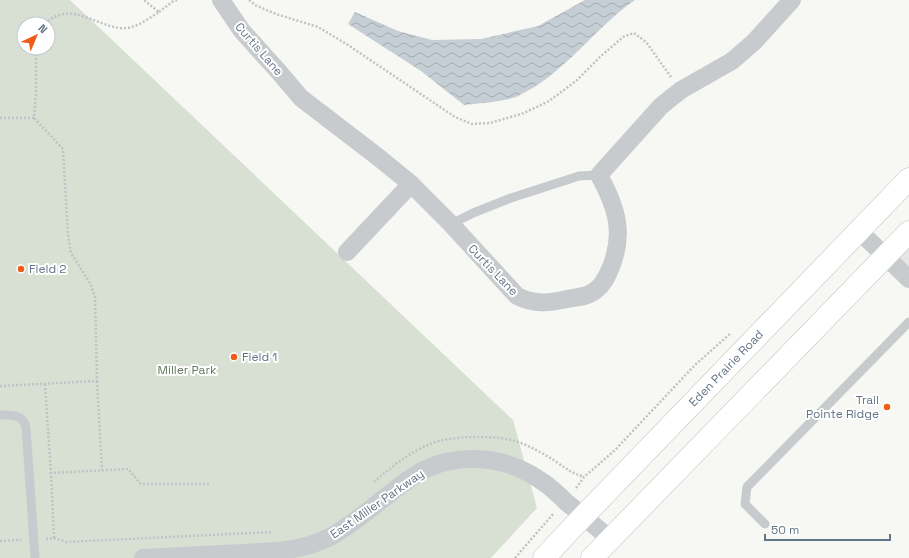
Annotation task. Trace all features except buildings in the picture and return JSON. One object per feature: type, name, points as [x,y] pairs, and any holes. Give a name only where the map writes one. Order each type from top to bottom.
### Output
[{"type":"main road","name":"Eden Prairie Road","points":[[544,558],[858,230],[909,179]]},
{"type":"main road","points":[[592,558],[909,232]]},
{"type":"street","name":"Curtis Lane","points":[[221,0],[242,31],[280,72],[300,98],[411,184],[451,224],[517,296],[527,301],[548,304],[587,295],[596,291],[604,282],[614,259],[619,239],[618,224],[606,188],[599,175]]},
{"type":"street","points":[[599,175],[661,106],[681,90],[732,61],[754,42],[792,0]]},
{"type":"street","points":[[347,252],[411,184]]},
{"type":"street","points":[[858,230],[909,279]]},
{"type":"street","name":"East Miller Parkway","points":[[143,558],[278,551],[314,545],[332,537],[350,526],[403,483],[425,469],[441,463],[460,459],[480,459],[501,462],[522,469],[544,482],[610,539]]},
{"type":"lane","points":[[451,224],[473,213],[511,198],[579,176],[599,175]]},
{"type":"lane","points":[[765,524],[746,504],[747,487],[909,322]]},
{"type":"lane","points":[[0,415],[18,416],[25,422],[35,558]]},
{"type":"path","points":[[144,0],[159,12]]},
{"type":"path","points":[[55,16],[70,12],[120,28],[129,28],[141,23],[177,0]]},
{"type":"path","points":[[248,0],[255,5],[276,14],[318,27],[348,45],[455,117],[472,124],[490,123],[524,113],[549,101],[576,81],[623,37],[634,33],[646,42],[681,90]]},
{"type":"path","points":[[34,118],[36,56]]},
{"type":"path","points":[[0,118],[34,118],[63,149],[68,235],[71,253],[90,283],[94,297],[96,382],[102,470]]},
{"type":"path","points":[[0,386],[96,382]]},
{"type":"path","points":[[44,384],[51,473],[54,538]]},
{"type":"path","points":[[373,483],[395,465],[422,448],[438,442],[473,437],[490,437],[509,440],[524,445],[558,463],[572,473],[584,477]]},
{"type":"path","points":[[51,473],[128,469],[141,484],[211,484]]},
{"type":"path","points":[[515,558],[553,515]]},
{"type":"path","points":[[0,542],[54,538],[66,542],[275,532]]},
{"type":"shaded area","points":[[909,232],[909,279],[885,257]]},
{"type":"green space","name":"Miller Park","points":[[0,0],[70,0],[513,420],[537,508],[491,558],[0,558]]},
{"type":"water","points":[[585,0],[635,0],[606,24],[565,64],[535,87],[512,98],[464,105],[421,71],[348,24],[355,12],[398,31],[432,40],[481,39],[538,26]]},
{"type":"place","name":"Field 2","points":[[21,269]]},
{"type":"place","name":"Field 1","points":[[234,357]]},
{"type":"place","name":"Trail Pointe Ridge","points":[[887,407]]}]
